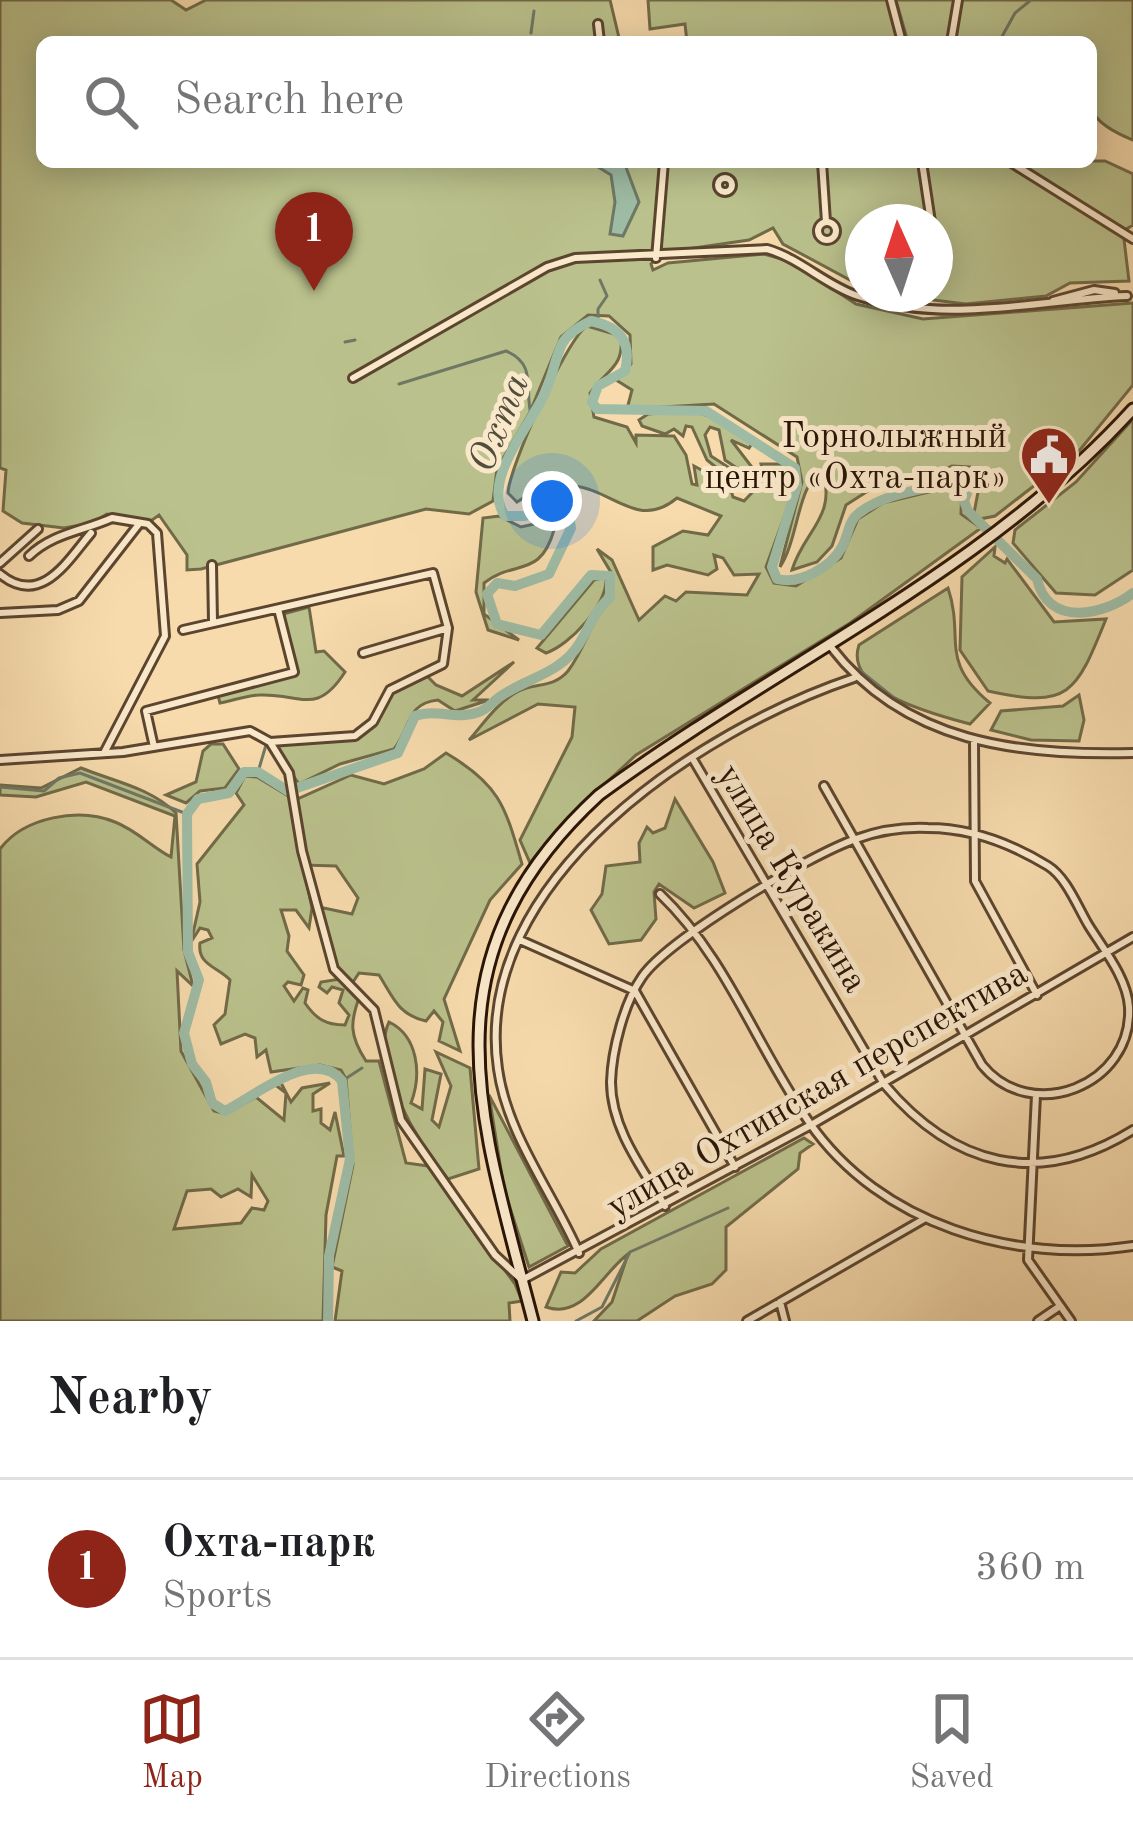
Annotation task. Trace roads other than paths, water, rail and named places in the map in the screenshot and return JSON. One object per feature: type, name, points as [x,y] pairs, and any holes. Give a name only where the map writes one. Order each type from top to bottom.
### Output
[{"type":"street","points":[[891,0],[900,36]]},
{"type":"street","points":[[952,36],[958,0]]},
{"type":"street","points":[[598,24],[599,36]]},
{"type":"street","points":[[656,258],[664,168]]},
{"type":"street","points":[[724,168],[725,178]]},
{"type":"street","points":[[822,168],[826,222]]},
{"type":"street","points":[[923,168],[928,204]]},
{"type":"street","points":[[1020,168],[1133,239]]},
{"type":"street","points":[[353,377],[550,266],[575,258],[656,258],[767,249],[792,256],[856,296],[924,312],[1044,305],[1094,290],[1130,297]]},
{"type":"street","points":[[532,1321],[496,1190],[476,1027],[488,962],[509,909],[547,848],[599,795],[831,646],[1002,524],[1078,466],[1133,409]]},
{"type":"street","points":[[0,574],[23,585],[55,577],[93,530],[112,518],[151,525],[159,540],[167,625],[104,754]]},
{"type":"street","points":[[0,614],[58,610],[79,601],[127,533],[142,523]]},
{"type":"street","points":[[0,563],[38,529]]},
{"type":"street","points":[[29,556],[54,536],[93,530]]},
{"type":"street","points":[[212,565],[213,623]]},
{"type":"street","points":[[0,760],[104,754],[250,731],[270,742],[348,738],[361,732],[390,690],[443,664],[448,628],[433,573],[428,571],[183,630]]},
{"type":"street","points":[[154,747],[146,712],[294,672],[278,608]]},
{"type":"street","points":[[363,652],[448,628]]},
{"type":"street","points":[[831,646],[854,677],[915,718],[974,742],[1030,751],[1133,753]]},
{"type":"street","points":[[579,1253],[512,1119],[498,1071],[499,1012],[520,940],[549,885],[592,833],[632,800],[778,708],[854,677]]},
{"type":"street","points":[[270,742],[292,783],[302,851],[334,969],[374,1010],[401,1120],[495,1256],[522,1280]]},
{"type":"street","points":[[974,742],[972,831],[981,899],[1037,995]]},
{"type":"street","name":"улица Куракина","points":[[694,760],[884,1084],[913,1118],[958,1148],[1032,1164]]},
{"type":"street","points":[[665,1206],[630,1149],[613,1097],[615,1054],[634,991],[659,958],[697,929],[852,840],[925,827],[972,831],[1054,870],[1127,994],[1131,1024],[1122,1051],[1095,1080],[1058,1094],[1036,1094],[992,1077],[852,840],[824,786]]},
{"type":"street","points":[[660,894],[697,929],[811,1126],[871,1184],[924,1219],[1029,1250],[1133,1246]]},
{"type":"street","name":"улица Охтинская перспектива","points":[[522,1280],[811,1126],[1133,937]]},
{"type":"street","points":[[520,940],[634,991],[735,1167]]},
{"type":"street","points":[[1036,1094],[1028,1260],[1071,1321]]},
{"type":"street","points":[[1032,1164],[1080,1157],[1133,1130]]},
{"type":"street","points":[[747,1321],[924,1219]]},
{"type":"street","points":[[780,1302],[785,1321]]},
{"type":"street","points":[[1038,1321],[1060,1306]]},
{"type":"waterway","points":[[896,0],[906,36]]},
{"type":"waterway","points":[[1002,36],[1015,13],[1031,0]]},
{"type":"waterway","points":[[531,33],[534,11]]},
{"type":"waterway","points":[[598,322],[598,309],[607,296],[600,280]]},
{"type":"waterway","name":"Охта","points":[[328,1321],[329,1256],[350,1159],[342,1081],[330,1071],[300,1071],[225,1111],[212,1103],[206,1082],[192,1064],[184,1033],[199,980],[188,952],[187,814],[198,799],[229,793],[244,772],[258,772],[288,791],[398,753],[415,716],[479,712],[553,669],[579,644],[610,597],[610,576],[591,575],[541,635],[497,624],[487,594],[497,583],[515,586],[549,574],[571,528],[565,494],[549,498],[525,516],[505,516],[499,502],[509,455],[543,397],[562,344],[571,333],[591,321],[610,327],[625,344],[625,371],[598,386],[592,402],[597,409],[706,411],[795,468],[797,486],[772,567],[777,579],[805,577],[823,567],[842,547],[855,516],[870,506],[960,480],[971,483],[964,501],[968,511],[1037,579],[1052,605],[1064,611],[1092,611],[1133,593]]},
{"type":"waterway","points":[[345,342],[355,340]]},
{"type":"waterway","points":[[399,384],[506,351],[526,371],[532,418]]},
{"type":"waterway","points":[[858,669],[908,709]]},
{"type":"waterway","points":[[258,772],[266,745]]},
{"type":"waterway","points":[[1031,746],[1078,749]]},
{"type":"waterway","points":[[0,787],[44,791],[59,778],[80,773],[187,814]]},
{"type":"waterway","points":[[342,1081],[362,1068]]},
{"type":"waterway","points":[[576,1321],[602,1307],[630,1252],[728,1208]]},
{"type":"place","name":"Охта-парк","points":[[314,291]]},
{"type":"place","name":"Горнолыжный центр «Охта-парк»","points":[[1049,506]]}]
